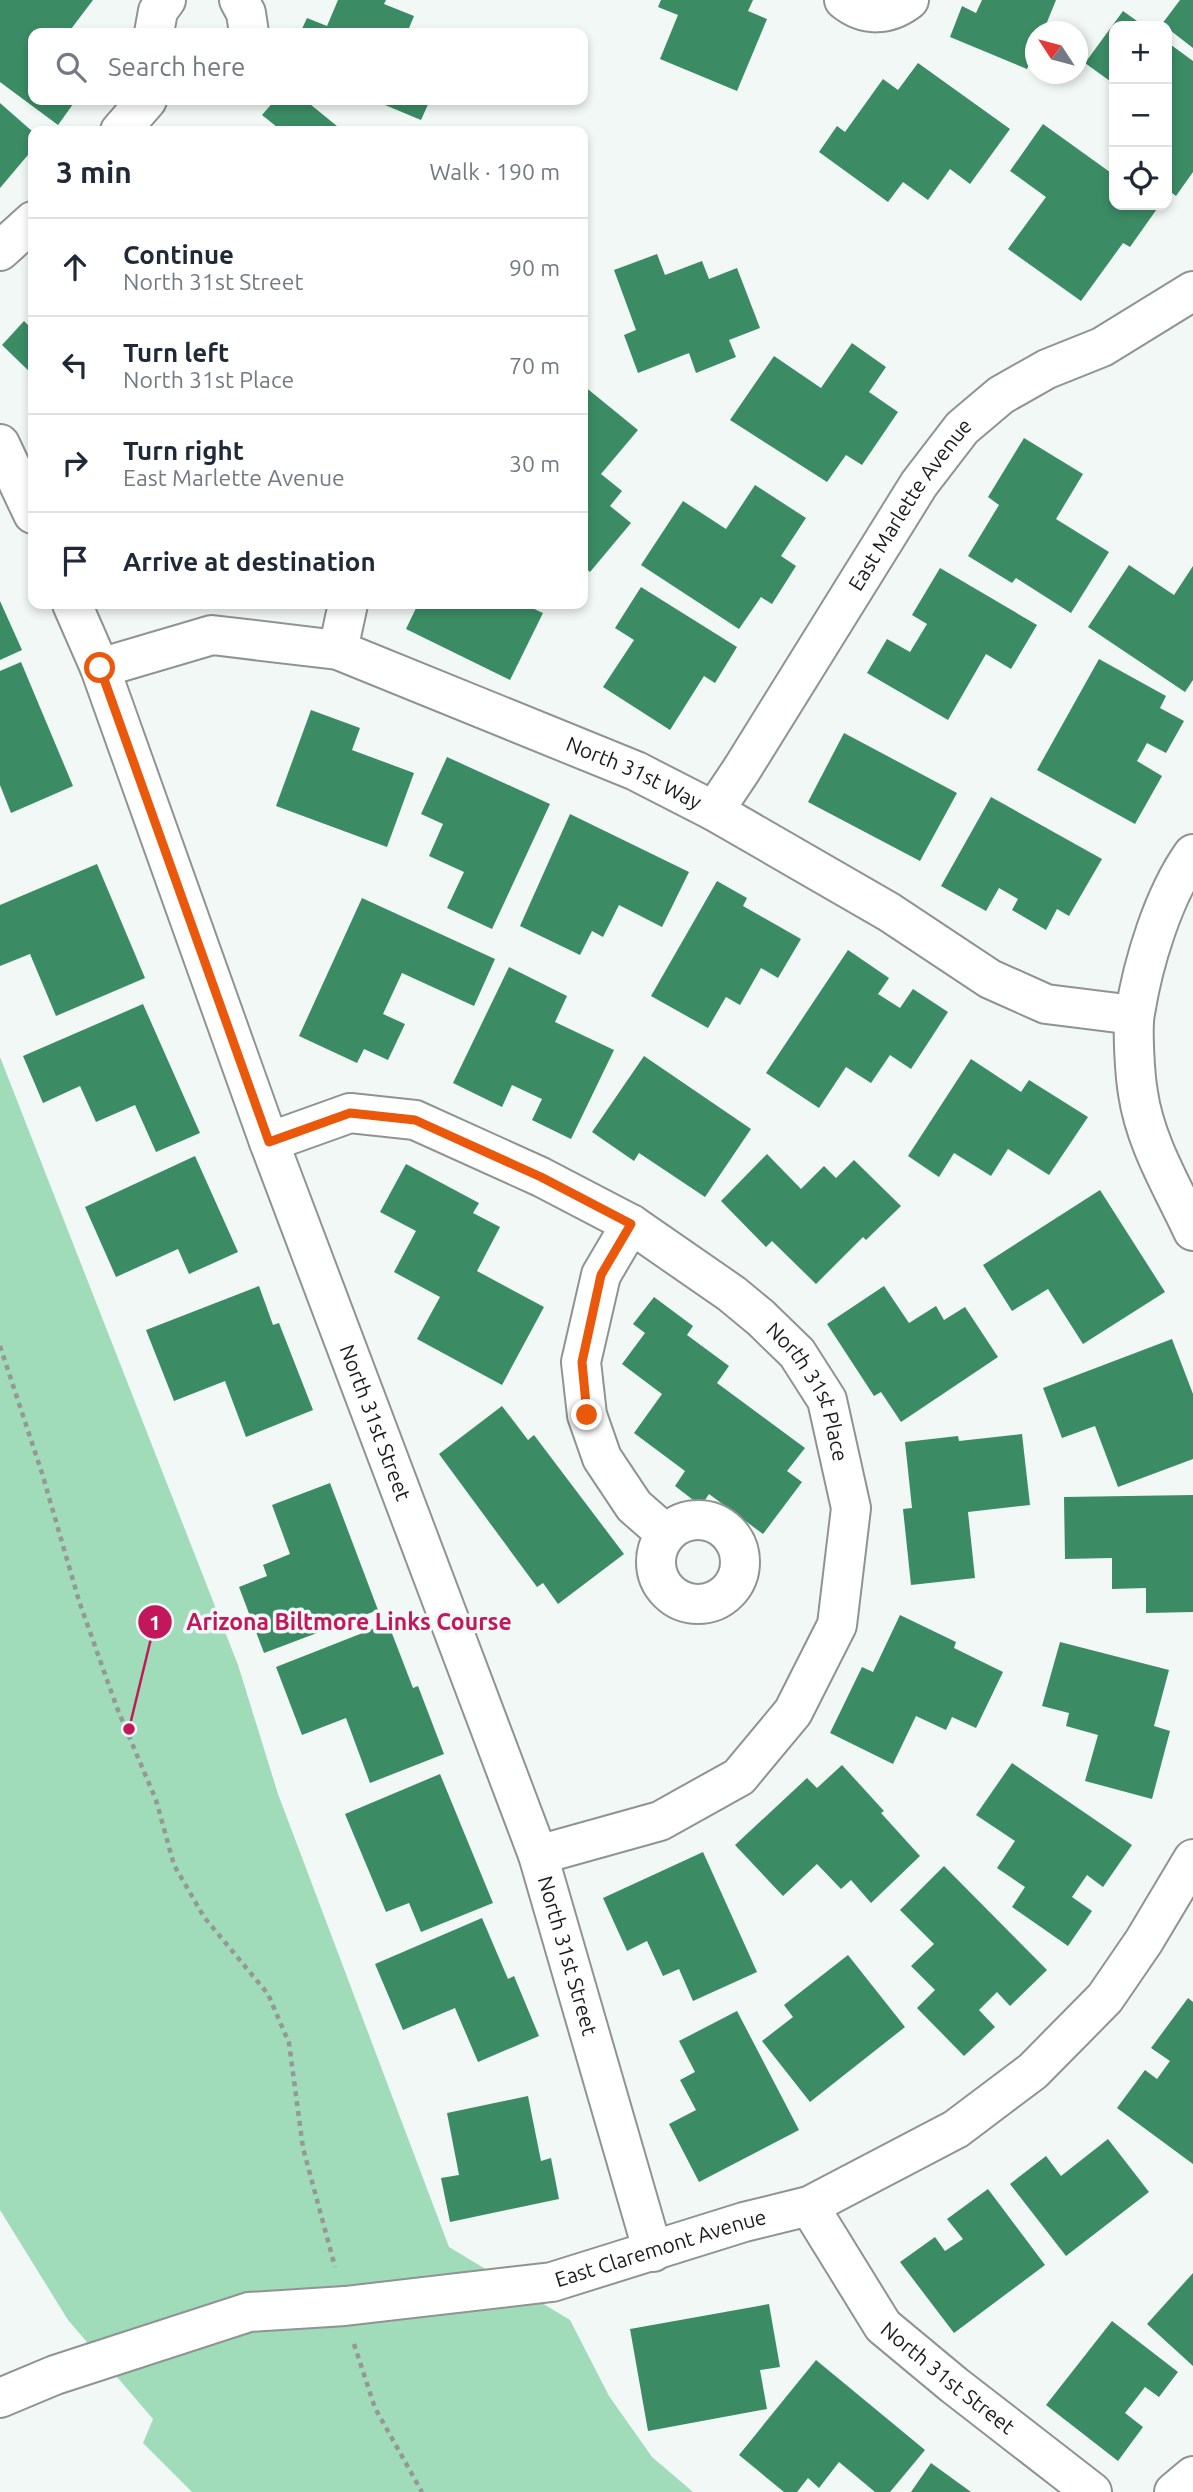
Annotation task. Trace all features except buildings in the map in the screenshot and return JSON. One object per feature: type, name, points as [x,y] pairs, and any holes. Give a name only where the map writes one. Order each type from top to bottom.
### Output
[{"type":"street","points":[[156,28],[158,11],[166,0]]},
{"type":"street","points":[[239,0],[246,13],[248,28]]},
{"type":"street","points":[[844,0],[854,8],[869,13],[885,13],[909,0]]},
{"type":"street","points":[[125,126],[143,105]]},
{"type":"street","points":[[0,251],[28,226]]},
{"type":"street","name":"East Marlette Avenue","points":[[714,811],[919,484],[962,429],[1001,395],[1047,369],[1102,347],[1193,291]]},
{"type":"street","points":[[0,444],[28,503]]},
{"type":"street","name":"North 31st Street","points":[[74,609],[100,668],[269,1142],[538,1855],[653,2252]]},
{"type":"street","points":[[338,650],[347,609]]},
{"type":"street","name":"North 31st Way","points":[[100,668],[212,635],[338,650],[636,771],[714,811],[889,912],[990,979],[1046,1004],[1134,1015]]},
{"type":"street","points":[[1193,855],[1178,875],[1154,938],[1134,1015],[1138,1094],[1155,1153],[1193,1231]]},
{"type":"street","name":"North 31st Place","points":[[269,1142],[350,1113],[415,1120],[541,1177],[631,1224],[732,1294],[796,1353],[827,1400],[851,1508],[837,1625],[793,1712],[739,1776],[660,1821],[538,1855]]},
{"type":"street","points":[[631,1224],[601,1275],[582,1362],[587,1415],[601,1458],[634,1506],[666,1534]]},
{"type":"street","name":"East Claremont Avenue","points":[[0,2398],[55,2375],[249,2312],[345,2306],[552,2282],[744,2222],[809,2206],[956,2129],[1033,2071],[1105,1998],[1144,1941],[1193,1859]]},
{"type":"street","name":"North 31st Street","points":[[809,2206],[883,2326],[1092,2492]]},
{"type":"street","points":[[1174,2492],[1193,2476]]},
{"type":"path","points":[[0,1346],[42,1473],[79,1601],[117,1708],[156,1800],[174,1866],[204,1917],[268,1994],[289,2043],[303,2148],[337,2275]]},
{"type":"path","points":[[354,2344],[375,2408],[422,2492]]},
{"type":"green space","points":[[0,1057],[238,1665],[278,1794],[449,2247],[570,2320],[609,2396],[652,2457],[693,2492],[192,2492],[143,2443],[153,2419],[68,2320],[0,2210]]},
{"type":"place","name":"Arizona Biltmore Links Course","points":[[129,1729]]},
{"type":"route","points":[[100,668],[269,1142],[350,1113],[415,1120],[541,1177],[631,1224],[601,1275],[582,1362],[587,1415]]}]
